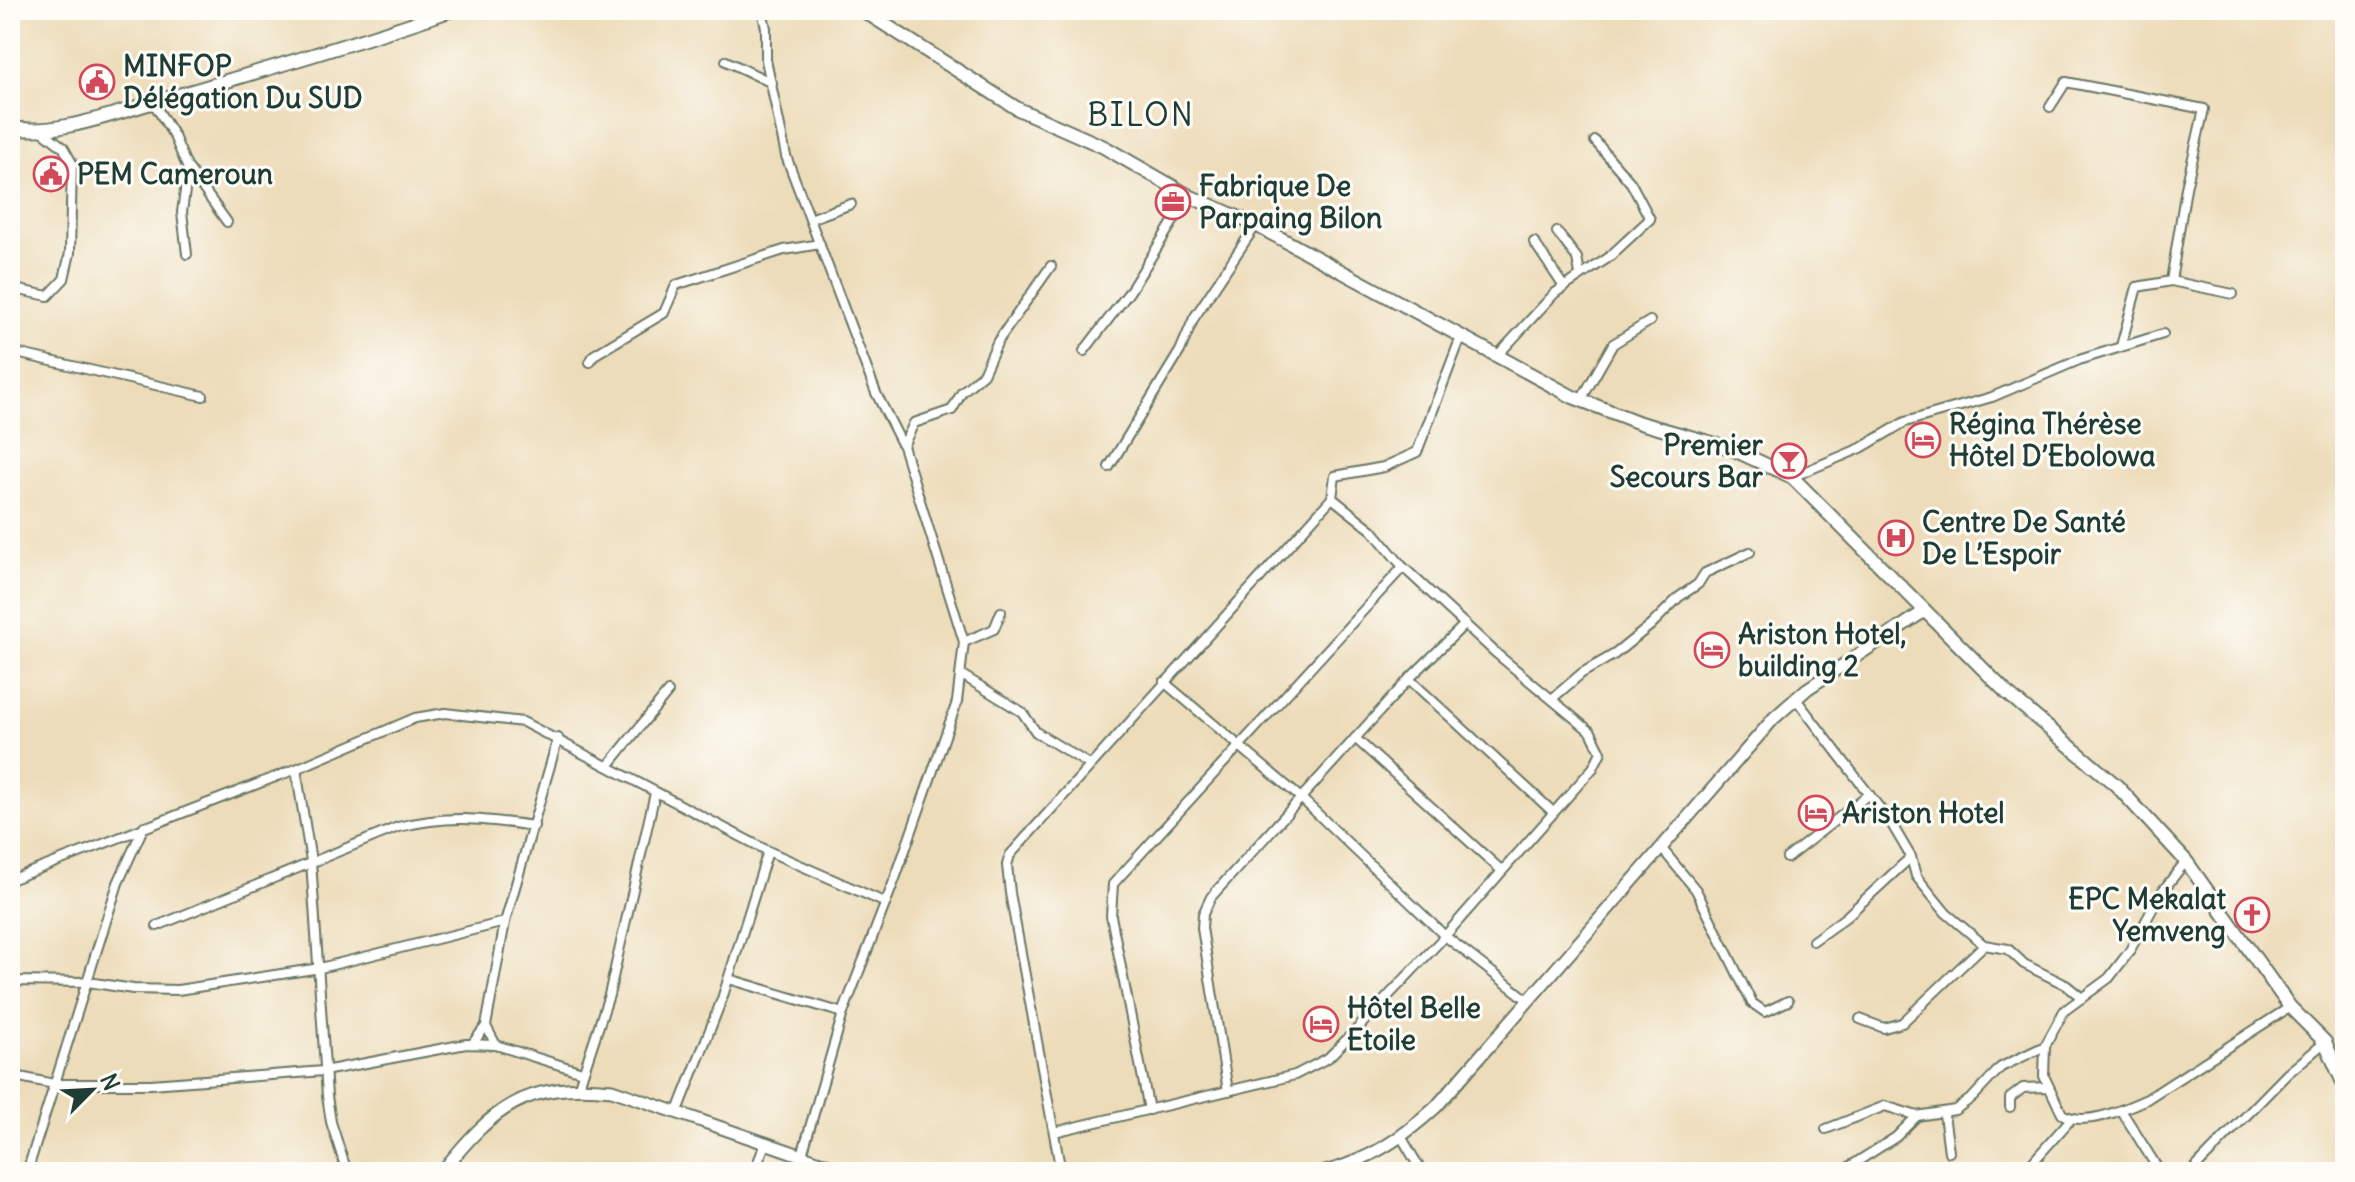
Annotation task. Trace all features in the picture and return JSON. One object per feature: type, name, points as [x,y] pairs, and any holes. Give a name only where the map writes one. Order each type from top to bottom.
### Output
[{"type":"main road","points":[[10,128],[40,129],[153,102],[335,51],[452,10]]},
{"type":"main road","points":[[862,10],[1018,109],[1104,147],[1189,196],[1256,225],[1581,400],[1640,423],[1730,448],[1792,477],[1923,612],[1983,665],[2007,693],[2117,786],[2186,861],[2290,1007],[2325,1042],[2345,1087]]},
{"type":"street","points":[[762,10],[782,144],[876,393],[903,446],[964,642],[962,675],[942,746],[843,1013],[802,1155]]},
{"type":"street","points":[[726,61],[772,83]]},
{"type":"street","points":[[2050,107],[2066,82],[2204,109],[2171,281]]},
{"type":"street","points":[[153,102],[174,136],[188,169],[227,222]]},
{"type":"street","points":[[10,288],[48,296],[64,279],[70,253],[72,163],[63,147],[40,129]]},
{"type":"street","points":[[1497,356],[1564,287],[1623,246],[1650,219],[1631,183],[1595,141]]},
{"type":"street","points":[[187,254],[182,212],[188,169]]},
{"type":"street","points":[[1084,351],[1130,291],[1189,196]]},
{"type":"street","points":[[810,219],[851,204]]},
{"type":"street","points":[[1109,467],[1180,351],[1194,318],[1256,225]]},
{"type":"street","points":[[1557,232],[1577,258],[1580,275]]},
{"type":"street","points":[[1534,242],[1564,287]]},
{"type":"street","points":[[590,362],[594,355],[664,313],[676,285],[784,250],[820,244]]},
{"type":"street","points":[[903,446],[914,423],[952,410],[962,392],[983,374],[998,341],[1051,266]]},
{"type":"street","points":[[2121,346],[2137,287],[2171,281],[2233,294]]},
{"type":"street","points":[[1581,400],[1613,344],[1650,321]]},
{"type":"street","points":[[1792,477],[1861,448],[1905,422],[1992,397],[2121,346],[2163,334]]},
{"type":"street","points":[[1061,1172],[1007,865],[1021,841],[1332,498],[1335,476],[1384,467],[1417,452],[1461,337]]},
{"type":"street","points":[[10,361],[12,352],[203,396]]},
{"type":"street","points":[[1054,1132],[1295,1075],[1328,1058],[1445,936],[1593,768],[1601,752],[1591,732],[1465,624],[1403,567],[1372,530],[1332,498]]},
{"type":"street","points":[[1553,698],[1582,673],[1651,625],[1679,597],[1698,584],[1705,573],[1750,552]]},
{"type":"street","points":[[1149,1110],[1111,916],[1113,884],[1403,567]]},
{"type":"street","points":[[964,642],[994,629],[1001,612]]},
{"type":"street","points":[[1325,1172],[1362,1167],[1402,1138],[1436,1107],[1663,850],[1774,718],[1796,699],[1923,612]]},
{"type":"street","points":[[1228,1091],[1206,957],[1203,914],[1211,897],[1409,679],[1465,624]]},
{"type":"street","points":[[962,675],[1022,712],[1036,732],[1090,765]]},
{"type":"street","points":[[1409,679],[1553,812]]},
{"type":"street","points":[[1164,682],[1241,744],[1301,798],[1445,936],[1529,1001]]},
{"type":"street","points":[[608,766],[668,692]]},
{"type":"street","points":[[1796,699],[1869,794],[1911,857],[1916,876],[1946,913],[1984,945],[2013,951],[2024,964],[2066,985],[2082,998]]},
{"type":"street","points":[[10,880],[145,825],[296,769],[415,718],[445,713],[523,722],[768,851],[886,903]]},
{"type":"street","points":[[472,1044],[486,1026],[505,922],[558,738]]},
{"type":"street","points":[[1355,738],[1502,871]]},
{"type":"street","points":[[296,769],[311,861],[324,1071],[331,1122],[347,1172]]},
{"type":"street","points":[[579,1086],[609,995],[655,793]]},
{"type":"street","points":[[1787,858],[1869,794]]},
{"type":"street","points":[[157,926],[398,827],[437,818],[472,817],[534,826]]},
{"type":"street","points":[[27,1172],[118,883],[145,825]]},
{"type":"street","points":[[1663,850],[1696,890],[1752,1003],[1765,1012],[1788,1001]]},
{"type":"street","points":[[678,1111],[729,979],[768,851]]},
{"type":"street","points":[[1813,941],[1846,917],[1911,857]]},
{"type":"street","points":[[2071,1119],[2057,1107],[2044,1076],[2045,1046],[2064,1011],[2109,978],[2129,952],[2161,893],[2186,861]]},
{"type":"street","points":[[10,981],[88,982],[133,989],[178,990],[320,968],[505,922]]},
{"type":"street","points":[[1860,1019],[1884,1028],[1902,1023],[1984,945]]},
{"type":"street","points":[[729,979],[843,1013]]},
{"type":"street","points":[[2024,1172],[2071,1119],[2121,1110],[2147,1099],[2290,1007]]},
{"type":"street","points":[[486,1026],[496,1045]]},
{"type":"street","points":[[2191,1172],[2287,1074],[2325,1042]]},
{"type":"street","points":[[10,1075],[54,1084],[151,1084],[324,1071],[472,1044],[496,1045],[582,1072]]},
{"type":"street","points":[[1826,1129],[1885,1106],[1917,1116],[1944,1114],[1973,1097],[2001,1067],[2045,1046]]},
{"type":"street","points":[[442,1172],[470,1136],[512,1102],[534,1092],[579,1086],[612,1090],[678,1111],[849,1172]]},
{"type":"street","points":[[2010,1107],[2010,1098],[2023,1088],[2049,1087]]},
{"type":"street","points":[[2121,1110],[2160,1172]]},
{"type":"street","points":[[1944,1114],[1949,1152]]},
{"type":"street","points":[[1841,1172],[1896,1137],[1917,1116]]},
{"type":"street","points":[[1402,1138],[1422,1172]]},
{"type":"street","points":[[754,1172],[766,1142]]},
{"type":"place","name":"MINFOP Délégation Du SUD","points":[[97,82]]},
{"type":"place","name":"PEM Cameroun","points":[[51,174]]},
{"type":"place","name":"Fabrique De Parpaing Bilon","points":[[1173,202]]},
{"type":"place","name":"Régina Thérèse Hôtel D’Ebolowa","points":[[1923,440]]},
{"type":"place","name":"Premier Secours Bar","points":[[1789,461]]},
{"type":"place","name":"Centre De Santé De L’Espoir","points":[[1896,538]]},
{"type":"place","name":"Ariston Hotel, building 2","points":[[1712,650]]},
{"type":"place","name":"Ariston Hotel","points":[[1816,813]]},
{"type":"place","name":"EPC Mekalat Yemveng","points":[[2252,915]]},
{"type":"place","name":"Hôtel Belle Etoile","points":[[1321,1024]]},
{"type":"district","name":"BILON","points":[[1141,114]]}]
